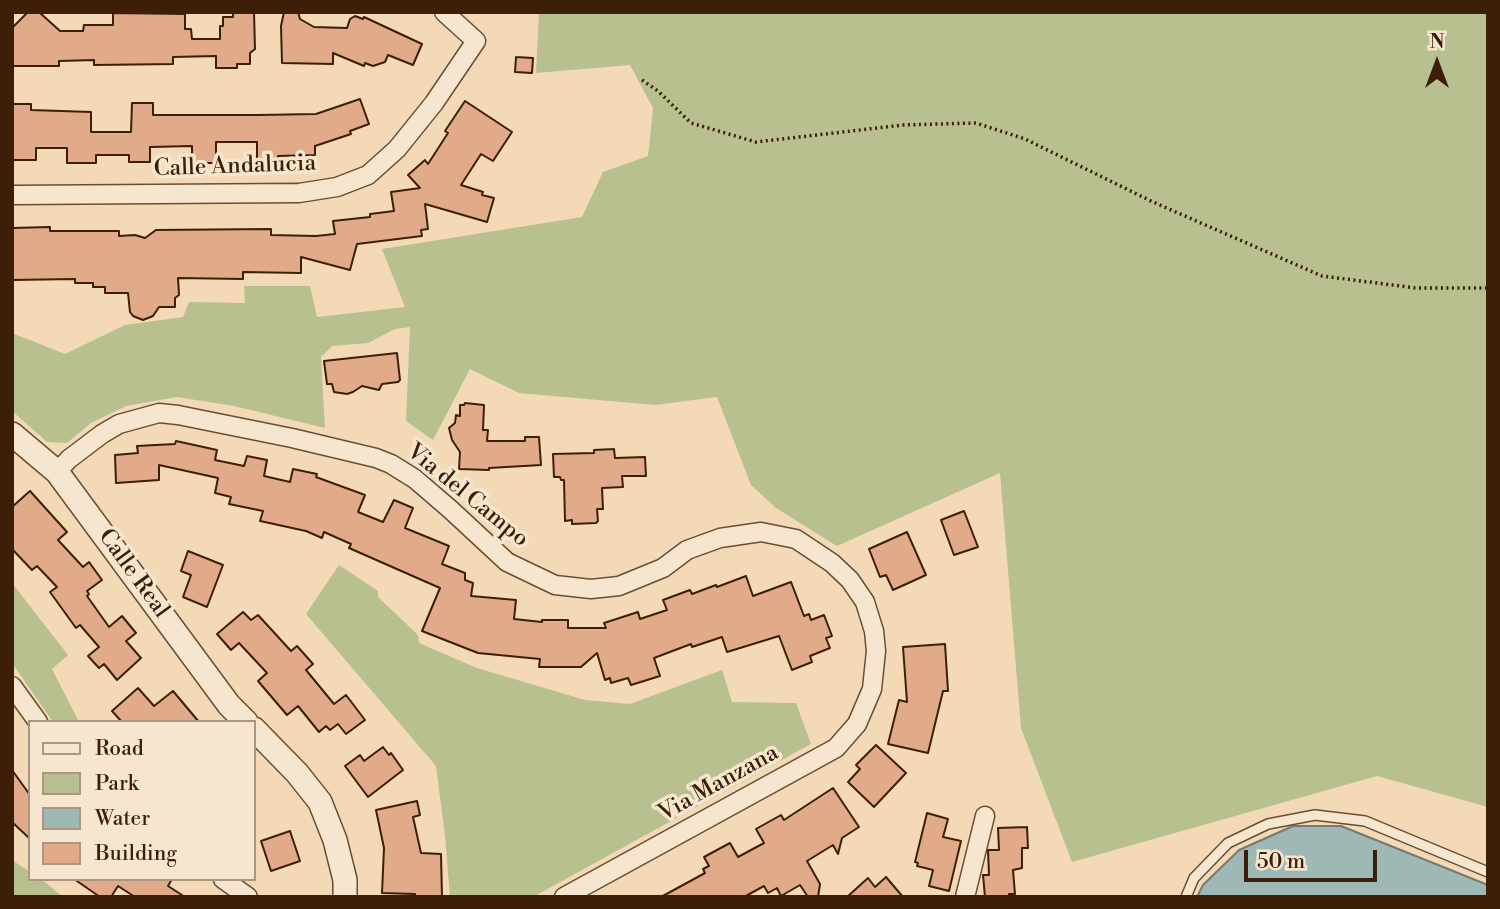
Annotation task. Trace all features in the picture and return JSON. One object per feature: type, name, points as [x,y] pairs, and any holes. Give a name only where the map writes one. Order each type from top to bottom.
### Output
[{"type":"street","name":"Calle Andalucia","points":[[12,195],[299,193],[337,187],[368,175],[397,149],[434,103],[476,41],[444,12]]},
{"type":"street","name":"Via del Campo","points":[[57,472],[69,459],[102,434],[120,424],[159,413],[204,419],[292,438],[391,464],[451,510],[507,562],[555,585],[591,589],[619,586],[637,579],[663,568],[687,550],[720,538],[761,532],[796,539],[832,563],[850,580],[865,602],[874,631],[876,651],[872,689]]},
{"type":"street","name":"Calle Real","points":[[12,434],[57,472],[229,705],[244,720]]},
{"type":"street","points":[[12,686],[37,720]]},
{"type":"street","name":"Via Manzana","points":[[564,897],[836,748],[857,723],[872,689]]},
{"type":"street","points":[[256,731],[297,773],[320,802],[335,841],[345,880],[345,897]]},
{"type":"street","points":[[965,897],[985,816]]},
{"type":"street","points":[[226,881],[248,897]]},
{"type":"lane","points":[[1186,897],[1194,878],[1228,844],[1268,824],[1315,815],[1364,821],[1488,872]]},
{"type":"path","points":[[642,80],[658,91],[691,123],[756,142],[903,125],[976,123],[1025,139],[1153,202],[1322,276],[1416,288],[1488,288]]},
{"type":"green space","points":[[539,12],[1488,12],[1488,807],[1377,776],[1072,862],[1021,728],[1000,473],[837,546],[776,508],[751,485],[717,397],[655,405],[519,393],[470,369],[433,440],[406,421],[410,327],[395,329],[368,343],[332,346],[321,357],[325,428],[234,406],[177,397],[126,406],[91,423],[67,443],[47,442],[12,411],[12,333],[65,354],[125,325],[183,317],[189,302],[245,303],[244,286],[310,286],[317,317],[405,307],[382,249],[582,217],[603,172],[648,156],[653,108],[630,65],[536,73]]},
{"type":"green space","points":[[339,565],[378,591],[378,597],[418,635],[419,643],[477,668],[585,700],[630,704],[722,670],[732,702],[796,703],[811,744],[533,897],[450,897],[436,766],[306,614]]},
{"type":"green space","points":[[12,583],[68,655],[52,669],[78,720],[52,720],[12,663]]},
{"type":"green space","points":[[12,860],[28,871],[28,881],[43,881],[63,897],[12,897]]},
{"type":"water","points":[[1293,826],[1341,826],[1488,885],[1488,897],[1197,897],[1203,885],[1239,850]]},
{"type":"building","points":[[28,12],[39,12],[60,31],[83,31],[84,25],[113,25],[113,13],[185,14],[185,29],[191,29],[192,39],[220,39],[223,17],[233,17],[233,12],[254,12],[255,49],[250,53],[250,64],[237,64],[237,68],[216,68],[216,56],[173,57],[173,64],[94,65],[94,60],[59,61],[59,66],[12,66],[12,28]]},
{"type":"building","points":[[284,12],[298,12],[300,19],[314,27],[347,28],[350,19],[355,16],[364,17],[422,44],[413,65],[388,55],[385,62],[373,66],[365,63],[364,66],[333,53],[333,64],[282,63],[281,26]]},
{"type":"building","points":[[516,57],[533,58],[532,73],[515,72]]},
{"type":"building","points":[[360,99],[369,124],[350,131],[351,134],[315,146],[315,155],[278,156],[278,162],[257,162],[257,142],[216,142],[216,163],[192,163],[192,146],[150,147],[150,162],[129,162],[129,155],[96,155],[96,163],[67,163],[67,148],[36,148],[36,160],[12,160],[12,104],[31,104],[31,110],[91,112],[91,132],[131,132],[132,103],[153,103],[153,115],[316,114]]},
{"type":"building","points":[[465,101],[512,132],[493,161],[481,154],[461,185],[494,198],[487,222],[425,204],[428,229],[421,230],[422,236],[357,244],[350,270],[301,257],[301,273],[243,272],[243,279],[178,278],[179,295],[175,298],[175,307],[159,307],[153,316],[143,320],[130,312],[128,293],[105,293],[105,287],[93,287],[93,283],[75,283],[75,279],[12,280],[12,228],[119,231],[119,236],[135,235],[145,238],[156,230],[271,229],[271,235],[316,236],[335,234],[333,221],[394,211],[391,192],[420,188],[408,175],[425,160],[428,164]]},
{"type":"building","points":[[397,353],[398,382],[382,384],[379,390],[362,386],[347,394],[334,392],[332,384],[327,384],[324,361]]},
{"type":"building","points":[[460,405],[484,405],[483,430],[488,430],[487,441],[525,441],[525,437],[539,437],[541,465],[489,470],[459,469],[460,452],[452,440],[449,428],[455,423],[456,415],[460,416]]},
{"type":"building","points":[[176,441],[217,450],[215,460],[244,466],[247,456],[267,460],[264,476],[290,482],[293,469],[317,474],[316,477],[365,495],[358,512],[383,522],[394,500],[413,508],[405,528],[449,546],[442,564],[465,573],[465,580],[473,583],[471,596],[516,600],[514,619],[542,622],[568,620],[568,628],[606,628],[604,623],[638,612],[640,619],[667,610],[663,600],[690,590],[692,594],[716,585],[717,587],[746,576],[753,596],[791,582],[804,616],[809,614],[811,620],[824,615],[832,636],[826,638],[830,648],[810,656],[812,662],[792,670],[779,636],[727,652],[722,637],[692,647],[691,644],[654,658],[660,676],[631,685],[628,678],[611,683],[610,678],[605,680],[597,653],[581,667],[539,667],[540,659],[478,653],[422,631],[440,588],[349,548],[351,544],[324,532],[322,538],[306,531],[260,521],[263,511],[229,504],[231,497],[215,493],[218,478],[159,465],[159,480],[116,483],[115,455],[138,453],[137,446],[175,444]]},
{"type":"building","points":[[614,449],[615,458],[645,457],[646,476],[622,476],[623,487],[602,488],[603,509],[597,509],[596,523],[572,524],[572,520],[565,521],[564,480],[554,477],[553,454],[594,453],[594,450]]},
{"type":"building","points":[[30,491],[67,532],[58,540],[83,567],[89,562],[102,580],[87,591],[87,596],[109,627],[122,616],[136,633],[126,641],[141,658],[117,680],[104,664],[99,668],[88,656],[99,647],[80,625],[76,628],[50,592],[57,587],[37,566],[32,570],[12,549],[12,507]]},
{"type":"building","points":[[964,511],[978,547],[954,555],[941,520]]},
{"type":"building","points":[[907,532],[926,575],[893,590],[886,575],[880,577],[869,549]]},
{"type":"building","points":[[188,551],[223,565],[207,607],[183,597],[191,575],[181,571]]},
{"type":"building","points":[[243,612],[251,620],[258,615],[291,651],[297,646],[313,664],[306,670],[334,704],[346,695],[365,720],[346,734],[338,724],[330,730],[326,726],[319,732],[298,706],[287,715],[258,681],[267,673],[239,643],[231,650],[217,634]]},
{"type":"building","points":[[945,644],[948,691],[943,691],[928,753],[888,744],[899,700],[907,702],[903,647]]},
{"type":"building","points":[[138,688],[154,706],[173,691],[197,720],[120,720],[112,711]]},
{"type":"building","points":[[876,745],[906,773],[874,807],[848,782],[860,769],[856,765]]},
{"type":"building","points":[[383,747],[403,770],[368,797],[345,766],[360,755],[364,761]]},
{"type":"building","points":[[12,770],[28,792],[28,837],[12,822]]},
{"type":"building","points":[[833,788],[859,827],[842,838],[838,854],[833,845],[807,861],[820,884],[818,897],[808,897],[800,885],[781,896],[777,888],[768,893],[764,886],[744,897],[661,897],[705,873],[703,869],[709,866],[704,857],[730,843],[738,857],[764,843],[756,829],[781,815],[784,820]]},
{"type":"building","points":[[417,801],[420,815],[413,817],[421,853],[441,854],[442,897],[382,893],[384,848],[376,810]]},
{"type":"building","points":[[927,813],[948,819],[943,837],[961,841],[949,891],[929,886],[933,870],[917,866],[918,863],[915,862]]},
{"type":"building","points":[[1027,827],[1028,848],[1022,848],[1022,868],[1013,870],[1015,894],[1009,894],[1009,897],[985,897],[983,875],[989,875],[988,850],[999,850],[998,828]]},
{"type":"building","points":[[290,831],[300,861],[271,871],[261,841]]},
{"type":"building","points":[[886,877],[903,897],[847,897],[868,878],[875,887]]},
{"type":"building","points":[[77,881],[171,881],[168,886],[185,897],[135,897],[118,886],[111,897],[100,897]]}]
